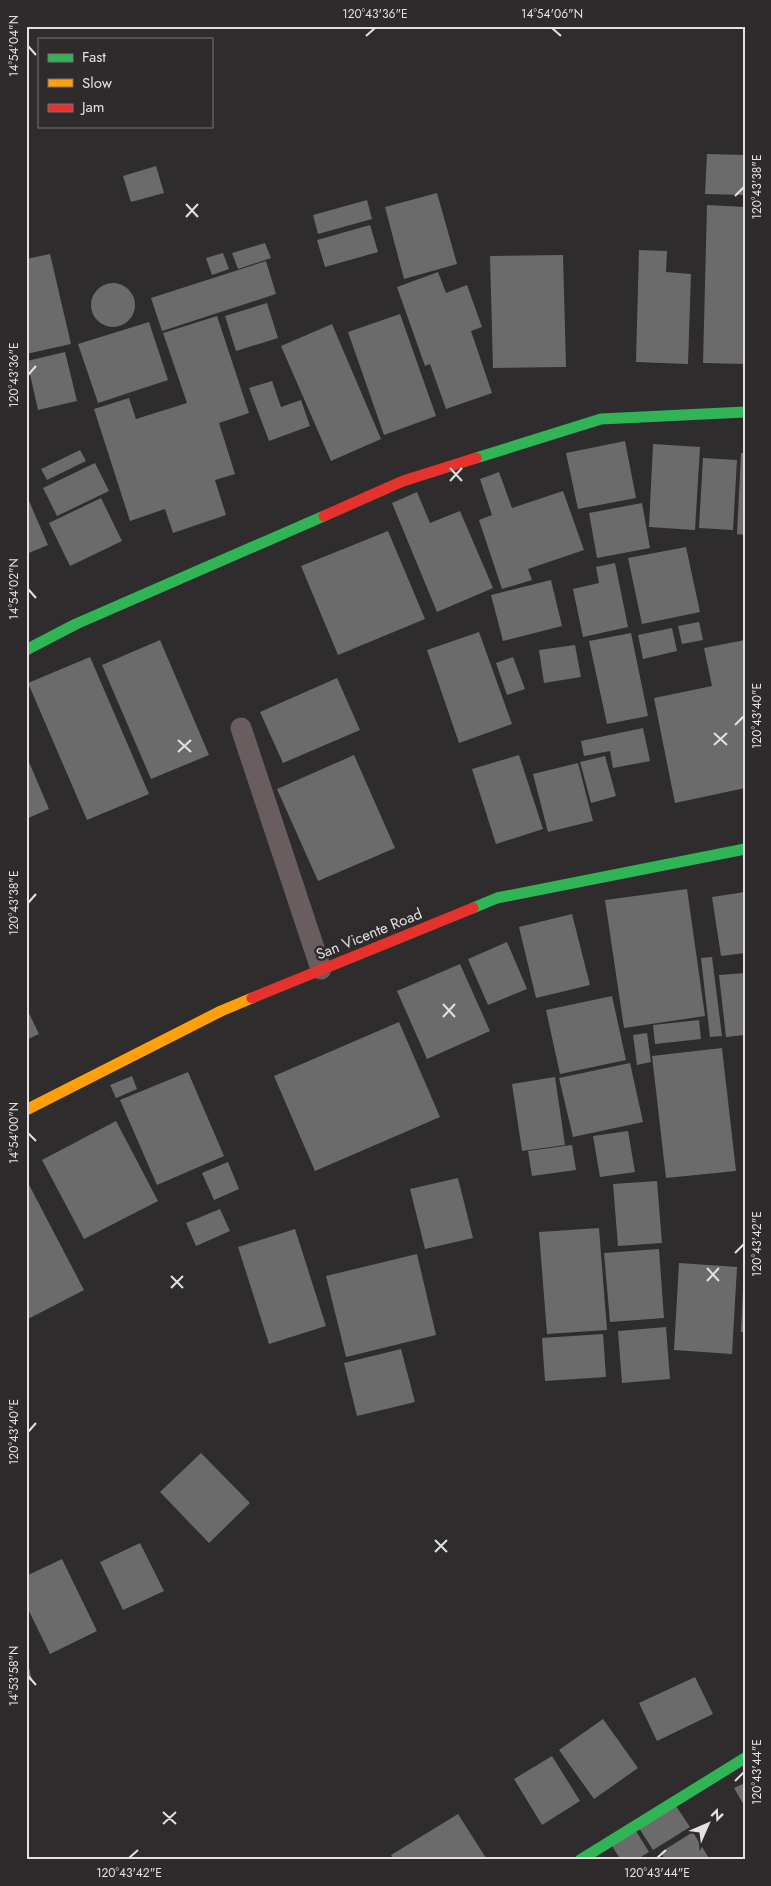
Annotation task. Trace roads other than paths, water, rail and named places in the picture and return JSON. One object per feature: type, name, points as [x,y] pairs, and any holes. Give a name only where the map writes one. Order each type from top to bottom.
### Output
[{"type":"street","points":[[26,650],[76,624],[403,481],[602,420],[745,412]]},
{"type":"street","name":"San Vicente Road","points":[[26,1110],[222,1011],[497,898],[745,850]]},
{"type":"street","points":[[580,1860],[745,1758]]},
{"type":"lane","points":[[241,728],[321,969]]}]
